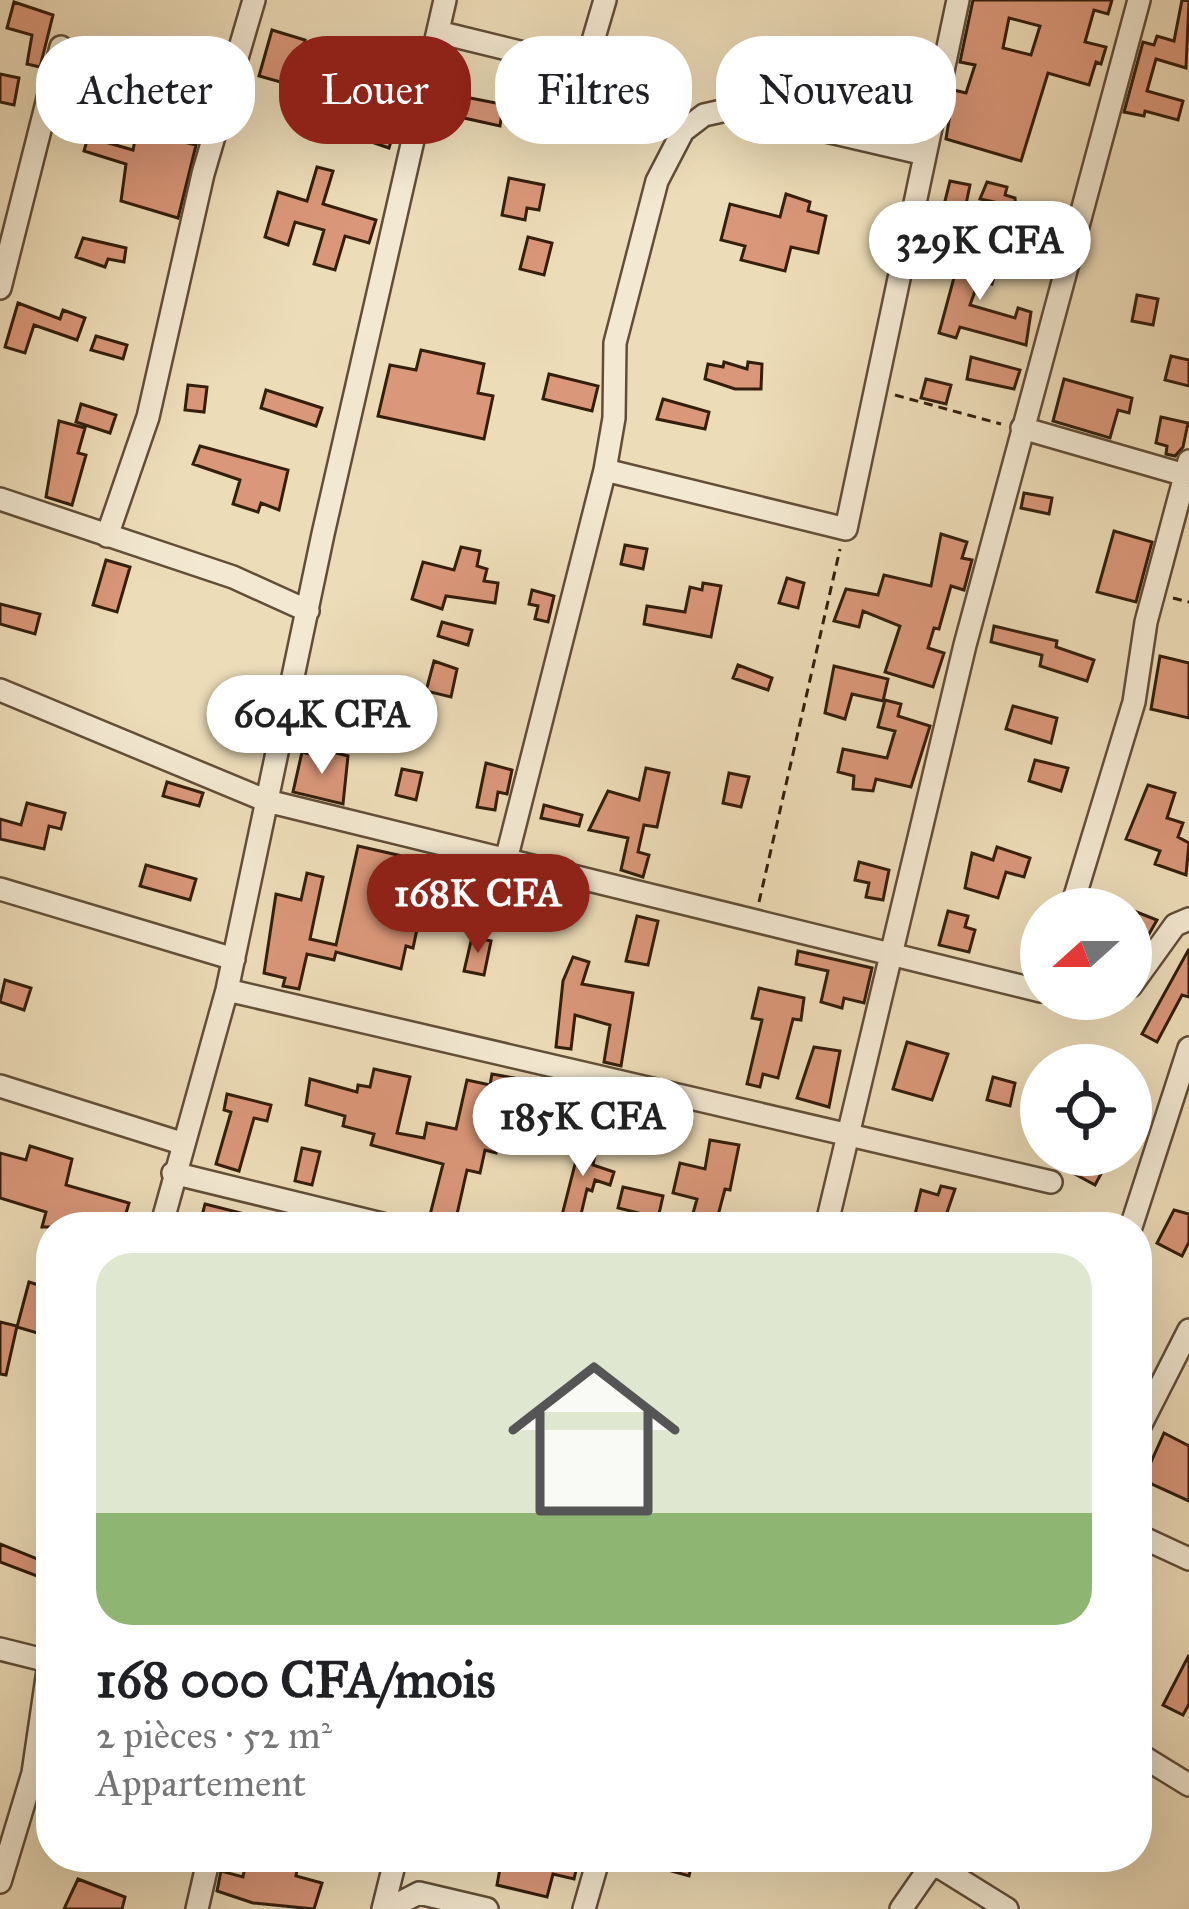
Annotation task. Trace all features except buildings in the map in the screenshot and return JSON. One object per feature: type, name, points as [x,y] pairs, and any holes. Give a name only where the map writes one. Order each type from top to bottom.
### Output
[{"type":"street","points":[[107,536],[148,417],[203,174],[254,0]]},
{"type":"street","points":[[164,1212],[227,990],[445,0]]},
{"type":"street","points":[[594,36],[605,0]]},
{"type":"street","points":[[605,470],[846,529],[958,0]]},
{"type":"street","points":[[829,1212],[1022,428],[1139,0]]},
{"type":"street","points":[[437,32],[495,46]]},
{"type":"street","points":[[692,124],[704,115],[731,109],[760,112],[830,134],[925,154]]},
{"type":"street","points":[[0,288],[36,144]]},
{"type":"street","points":[[506,860],[605,470],[614,418],[615,343],[657,181],[676,144]]},
{"type":"street","points":[[1022,428],[1187,468],[1146,622],[1134,702],[1077,888]]},
{"type":"street","points":[[0,499],[233,577],[308,611]]},
{"type":"street","points":[[0,690],[268,801],[1020,986]]},
{"type":"street","points":[[0,889],[234,958]]},
{"type":"street","points":[[1152,957],[1175,925],[1189,919]]},
{"type":"street","points":[[227,990],[1051,1182]]},
{"type":"street","points":[[1136,1212],[1189,1048]]},
{"type":"street","points":[[0,1086],[181,1143]]},
{"type":"street","points":[[173,1172],[334,1212]]},
{"type":"street","points":[[1152,1403],[1189,1330]]},
{"type":"street","points":[[1152,1542],[1189,1559]]},
{"type":"street","points":[[0,1649],[36,1654]]},
{"type":"street","points":[[0,1882],[36,1752]]},
{"type":"street","points":[[1152,1762],[1189,1785]]},
{"type":"street","points":[[197,1909],[206,1872]]},
{"type":"street","points":[[385,1909],[393,1872]]},
{"type":"street","points":[[584,1909],[595,1872]]},
{"type":"street","points":[[901,1909],[924,1872]]},
{"type":"street","points":[[950,1872],[1007,1909]]},
{"type":"street","points":[[385,1909],[419,1893],[487,1909]]},
{"type":"path","points":[[876,389],[1022,428]]},
{"type":"path","points":[[755,921],[846,529]]}]
